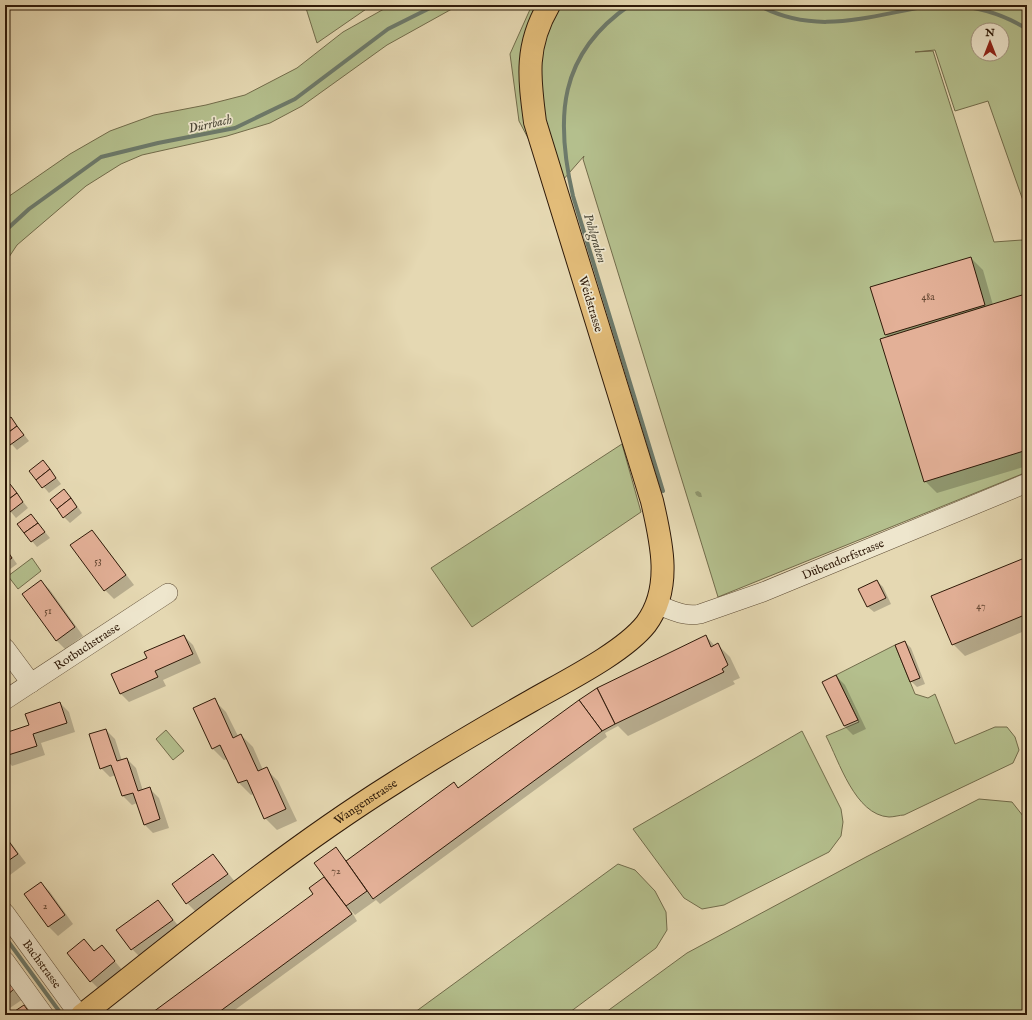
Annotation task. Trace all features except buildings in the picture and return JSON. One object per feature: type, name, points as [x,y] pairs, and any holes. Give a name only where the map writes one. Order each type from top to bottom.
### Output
[{"type":"main road","name":"Weidstrasse","points":[[549,5],[542,17],[532,50],[529,78],[535,122],[652,501],[663,558],[663,574],[656,604]]},
{"type":"main road","name":"Wangenstrasse","points":[[82,1015],[259,875],[324,829],[438,755],[575,676],[623,646],[646,623],[656,604]]},
{"type":"street","name":"Dübendorfstrasse","points":[[656,604],[681,614],[692,616],[700,614],[763,592],[1027,483]]},
{"type":"street","name":"Rotbuchstrasse","points":[[5,700],[168,593]]},
{"type":"street","points":[[5,648],[31,683]]},
{"type":"street","name":"Bachstrasse","points":[[5,913],[79,1015]]},
{"type":"street","points":[[5,961],[44,1015]]},
{"type":"green space","points":[[305,5],[372,5],[317,43]]},
{"type":"green space","points":[[391,5],[459,5],[387,45],[302,106],[270,123],[227,136],[142,155],[121,164],[86,186],[17,245],[5,263],[5,199],[70,154],[110,131],[154,115],[206,105],[245,95],[297,68],[343,32]]},
{"type":"green space","points":[[532,5],[1027,5],[1027,212],[988,101],[955,111],[935,50],[915,52],[933,51],[994,242],[1022,240],[1027,251],[1027,472],[718,597],[583,159],[584,156],[555,189],[519,121],[510,54]]},
{"type":"green space","points":[[622,444],[641,512],[472,627],[431,568]]},
{"type":"green space","points":[[32,558],[41,571],[18,589],[8,576]]},
{"type":"green space","points":[[895,645],[915,694],[928,698],[935,694],[955,744],[995,727],[1007,727],[1015,737],[1019,750],[1013,763],[904,815],[889,817],[877,814],[867,807],[858,797],[843,772],[826,736],[859,722],[836,675]]},
{"type":"green space","points":[[166,730],[184,751],[173,760],[156,739]]},
{"type":"green space","points":[[802,731],[841,809],[843,822],[841,836],[829,852],[724,905],[702,909],[684,898],[633,829]]},
{"type":"green space","points":[[979,799],[1012,802],[1027,821],[1027,1015],[602,1015],[687,953],[866,857]]},
{"type":"green space","points":[[618,864],[635,870],[655,891],[666,912],[667,930],[656,948],[566,1015],[411,1015]]},
{"type":"waterway","name":"Dürrbach","points":[[5,231],[29,209],[101,157],[158,143],[235,128],[295,99],[388,29],[436,5]]},
{"type":"waterway","name":"Pohlgraben","points":[[630,5],[606,24],[588,45],[576,66],[568,90],[564,114],[564,140],[567,167],[573,196],[663,491]]},
{"type":"waterway","name":"Dürrbach","points":[[758,5],[780,15],[802,20],[824,22],[868,18],[935,5]]},
{"type":"waterway","name":"Dürrbach","points":[[952,5],[972,7],[991,12],[1009,19],[1027,29]]},
{"type":"waterway","points":[[5,937],[62,1015]]}]
